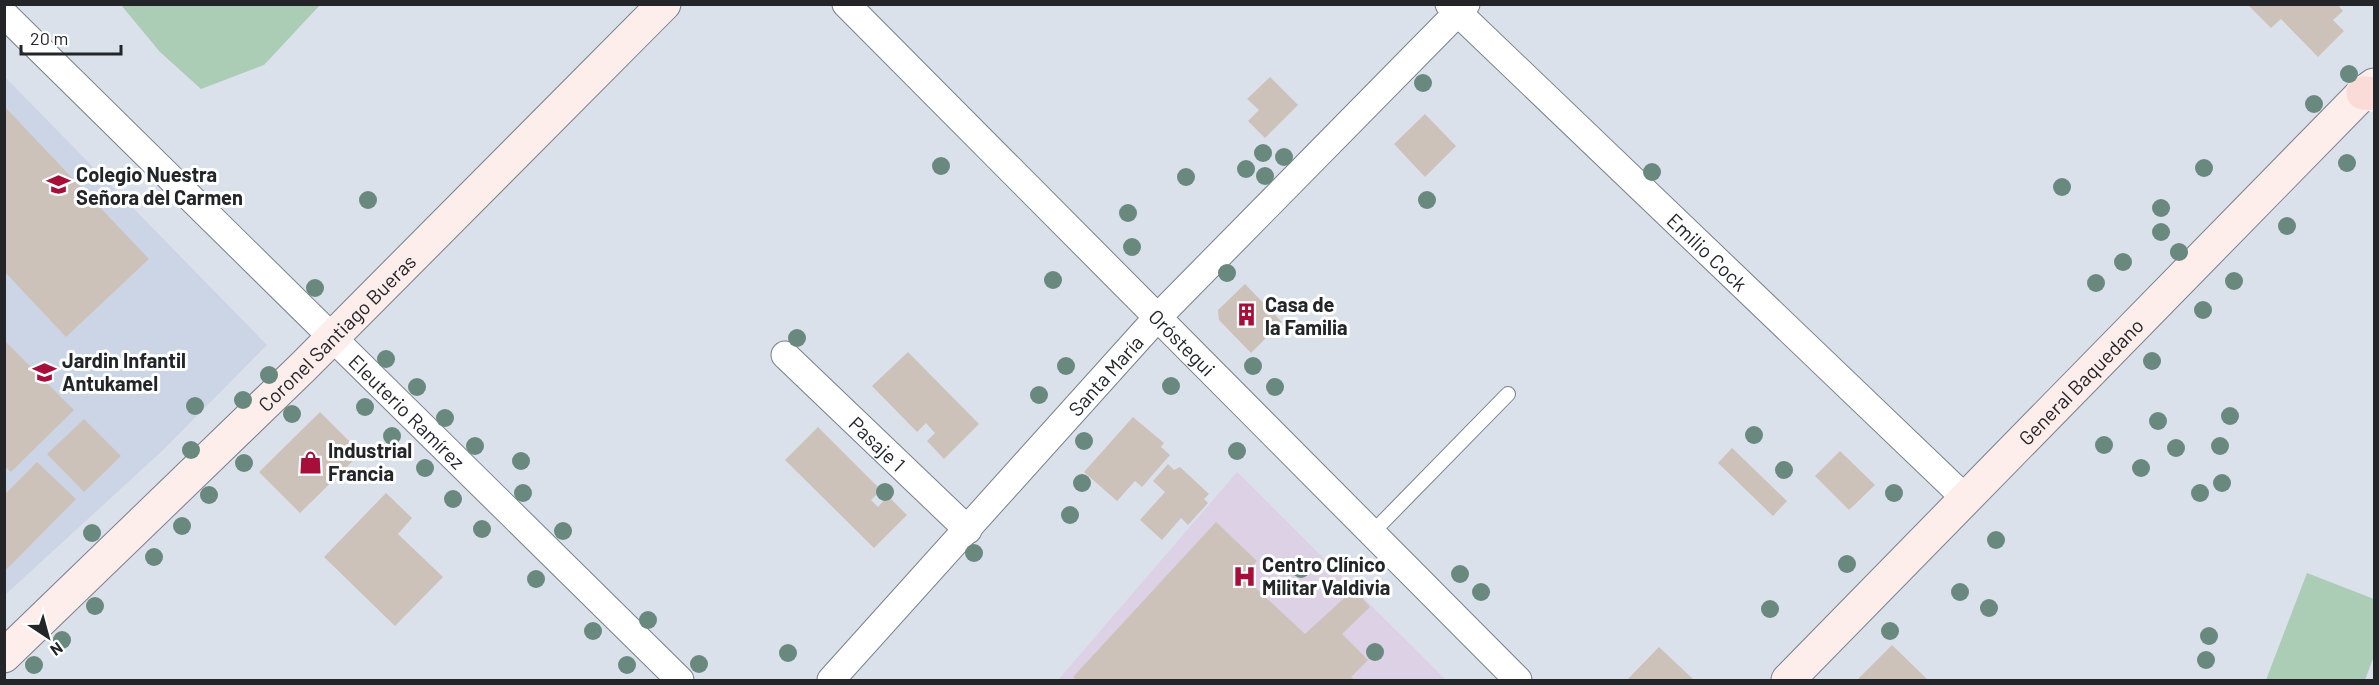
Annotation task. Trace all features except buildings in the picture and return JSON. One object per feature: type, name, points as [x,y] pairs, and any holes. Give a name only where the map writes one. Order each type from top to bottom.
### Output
[{"type":"main road","name":"Coronel Santiago Bueras","points":[[4,656],[332,338],[664,4]]},
{"type":"main road","name":"General Baquedano","points":[[1788,681],[2371,91]]},
{"type":"street","name":"Oróstegui","points":[[846,4],[1156,319],[1518,681]]},
{"type":"street","name":"Santa María","points":[[831,681],[1156,319],[1458,7]]},
{"type":"street","name":"Emilio Cock","points":[[1458,7],[1966,499]]},
{"type":"street","name":"Eleuterio Ramírez","points":[[4,14],[680,681]]},
{"type":"street","name":"Pasaje 1","points":[[785,355],[968,530]]},
{"type":"lane","points":[[1371,534],[1508,394]]},
{"type":"shaded area","name":"Colegio Nuestra Señora del Carmen","points":[[5,77],[267,345],[162,451],[5,595]]},
{"type":"shaded area","name":"Centro Clínico Militar Valdivia","points":[[1237,472],[1446,680],[1058,680]]},
{"type":"green space","points":[[121,5],[320,5],[264,65],[201,89],[160,52]]},
{"type":"green space","points":[[2307,573],[2374,599],[2374,656],[2365,680],[2266,680]]},
{"type":"place","name":"Colegio Nuestra Señora del Carmen","points":[[58,185]]},
{"type":"place","name":"Casa de la Familia","points":[[1247,315]]},
{"type":"place","name":"Jardin Infantil Antukamel","points":[[44,372]]},
{"type":"place","name":"Industrial Francia","points":[[310,462]]},
{"type":"place","name":"Centro Clínico Militar Valdivia","points":[[1244,576]]}]
